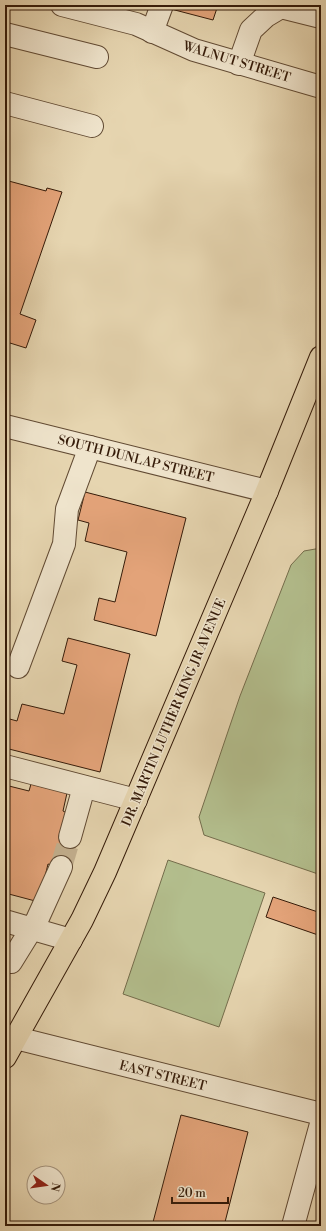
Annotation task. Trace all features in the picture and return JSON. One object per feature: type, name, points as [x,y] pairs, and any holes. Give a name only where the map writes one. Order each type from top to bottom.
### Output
[{"type":"main road","name":"DR. MARTIN LUTHER KING JR AVENUE","points":[[5,1057],[11,1037],[71,940],[105,872],[267,491],[321,356]]},
{"type":"street","name":"WALNUT STREET","points":[[62,5],[136,24],[194,50],[321,86]]},
{"type":"street","points":[[152,32],[162,5]]},
{"type":"street","points":[[239,64],[251,30],[266,16],[281,6],[321,17]]},
{"type":"street","points":[[5,34],[97,57]]},
{"type":"street","points":[[5,103],[92,126]]},
{"type":"street","name":"SOUTH DUNLAP STREET","points":[[5,426],[267,491]]},
{"type":"street","points":[[18,667],[64,544],[67,509],[90,447]]},
{"type":"street","points":[[5,766],[136,800]]},
{"type":"street","points":[[70,837],[84,786]]},
{"type":"street","points":[[5,961],[11,962],[37,920],[61,867]]},
{"type":"street","points":[[5,921],[71,940]]},
{"type":"street","name":"EAST STREET","points":[[11,1037],[321,1114]]},
{"type":"street","points":[[293,1226],[321,1124]]},
{"type":"green space","points":[[321,548],[321,875],[204,835],[199,817],[240,696],[291,565],[304,551]]},
{"type":"green space","points":[[168,860],[265,893],[219,1027],[123,994]]},
{"type":"building","points":[[172,5],[218,5],[213,20],[171,9]]},
{"type":"building","points":[[5,180],[46,191],[47,188],[62,192],[20,314],[36,320],[26,348],[10,343],[5,355]]},
{"type":"building","points":[[85,492],[186,518],[156,636],[94,620],[99,598],[115,602],[127,552],[85,541],[89,523],[78,520]]},
{"type":"building","points":[[68,638],[130,654],[100,772],[5,748],[6,718],[17,721],[22,704],[64,714],[77,665],[62,661]]},
{"type":"building","points":[[31,784],[67,793],[63,811],[67,813],[77,839],[69,870],[48,864],[39,902],[5,893],[5,785],[29,791]]},
{"type":"building","points":[[273,897],[321,913],[321,936],[266,917]]},
{"type":"building","points":[[181,1115],[248,1132],[224,1226],[152,1226]]},
{"type":"tunnel","points":[[61,867],[70,837]]}]
